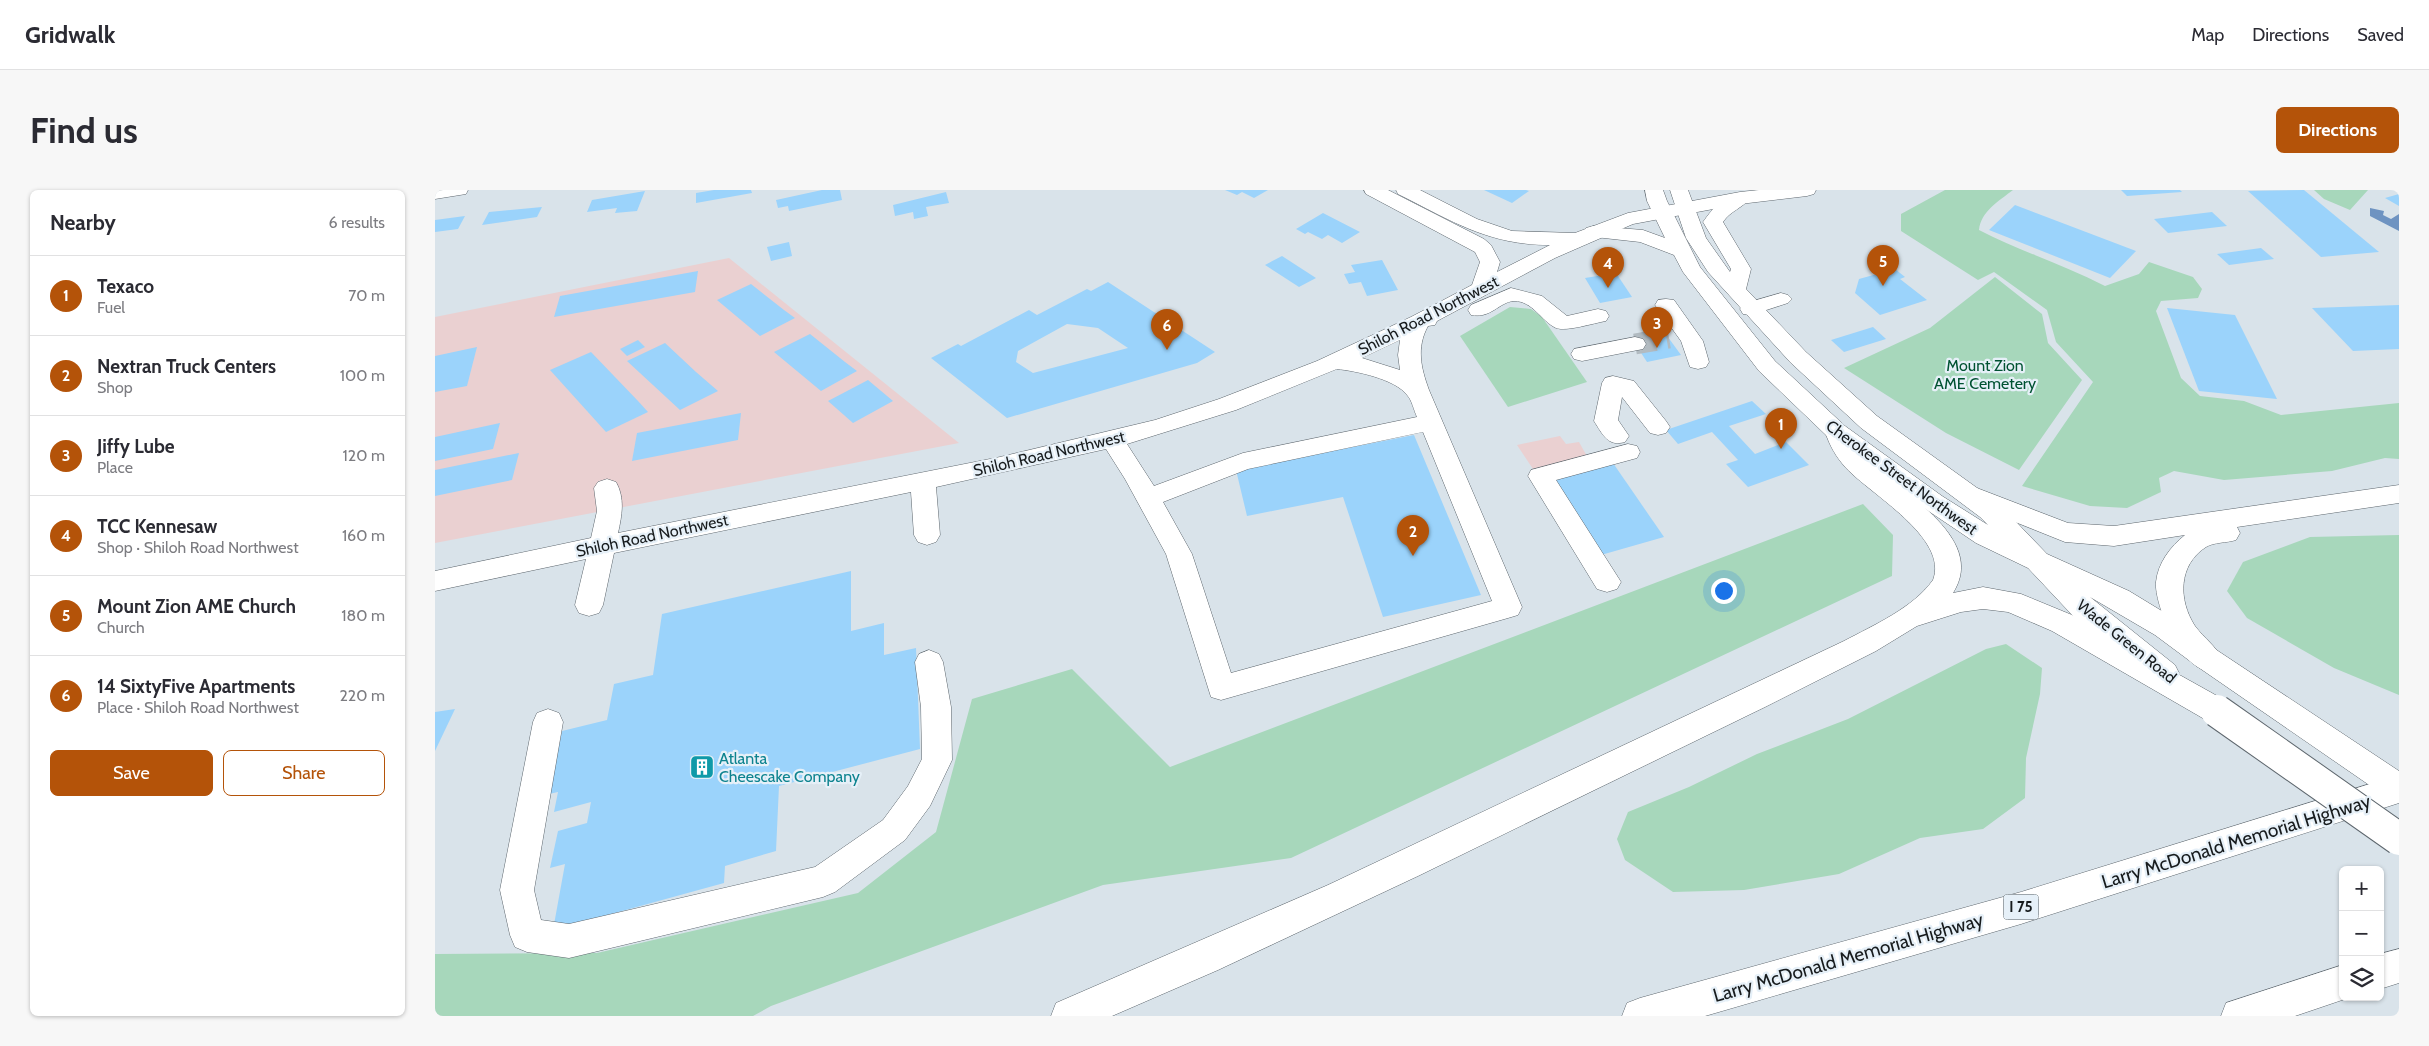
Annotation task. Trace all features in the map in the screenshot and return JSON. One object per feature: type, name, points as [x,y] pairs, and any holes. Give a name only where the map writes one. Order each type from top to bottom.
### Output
[{"type":"main road","points":[[435,193],[459,190]]},
{"type":"main road","points":[[1373,190],[1467,236],[1484,249],[1490,262],[1481,288]]},
{"type":"main road","points":[[1405,190],[1478,225],[1504,235],[1643,236],[1683,252]]},
{"type":"main road","name":"Shiloh Road Northwest","points":[[435,581],[923,480],[1163,426],[1223,405],[1331,362],[1420,321],[1584,236],[1628,219],[1659,202],[1682,198],[1706,190]]},
{"type":"main road","name":"Shiloh Road Northwest","points":[[1682,198],[1740,198],[1807,190]]},
{"type":"main road","name":"Cherokee Street Northwest","points":[[1682,198],[1696,238],[1715,268],[1736,288],[1751,308],[1812,371],[1863,417],[1989,510],[2039,562]]},
{"type":"main road","points":[[1736,288],[1741,269],[1713,222],[1722,209],[1740,198]]},
{"type":"main road","name":"Cherokee Street Northwest","points":[[1659,202],[1690,268],[1767,366],[1837,432],[1933,502],[1985,536],[2039,562]]},
{"type":"main road","points":[[1112,439],[1149,498],[1179,554],[1221,688],[1508,607],[1417,390],[1408,354],[1413,333],[1420,321],[1467,316],[1511,294],[1535,300],[1563,323],[1598,316]]},
{"type":"main road","points":[[1751,308],[1781,299]]},
{"type":"main road","points":[[1666,305],[1681,340],[1698,362]]},
{"type":"main road","points":[[1582,354],[1612,348],[1628,354],[1638,348]]},
{"type":"main road","points":[[1331,362],[1361,364],[1385,370],[1417,390]]},
{"type":"main road","points":[[1607,582],[1540,476],[1622,444],[1606,421],[1620,385],[1658,427]]},
{"type":"main road","points":[[1149,498],[1243,462],[1432,422]]},
{"type":"main road","points":[[1069,1016],[1274,928],[1749,701],[1867,642],[1904,620],[1936,595],[1947,580],[1949,570],[1944,550],[1939,541],[1910,509],[1855,462],[1843,448],[1837,432]]},
{"type":"main road","points":[[923,480],[927,535]]},
{"type":"main road","points":[[589,605],[610,511],[607,488]]},
{"type":"main road","points":[[1969,494],[2065,532],[2113,536],[2399,494]]},
{"type":"main road","points":[[2208,659],[2185,633],[2173,608],[2168,583],[2175,559],[2198,539],[2276,524],[2399,507]]},
{"type":"main road","name":"Wade Green Road","points":[[2039,562],[2119,599],[2165,627],[2208,659],[2399,789]]},
{"type":"main road","name":"Wade Green Road","points":[[2039,562],[2100,624],[2217,711],[2399,840]]},
{"type":"main road","points":[[1904,620],[1959,602],[1983,598],[2011,602],[2061,623],[2217,711]]},
{"type":"main road","points":[[548,722],[517,890],[527,936],[569,940],[823,881],[894,830],[919,796],[937,760],[936,707],[929,662]]},
{"type":"main road","name":"Larry McDonald Memorial Highway","points":[[1640,1016],[2010,911],[2290,825],[2399,789]]},
{"type":"main road","points":[[2384,971],[2399,966]]},
{"type":"main road","points":[[2239,1016],[2339,984]]},
{"type":"shaded area","points":[[729,258],[959,443],[435,543],[435,317]]},
{"type":"shaded area","points":[[1560,436],[1566,444],[1579,442],[1588,458],[1533,469],[1517,445]]},
{"type":"green space","points":[[1945,190],[2013,190],[1987,212],[1980,223],[1979,230],[2105,286],[2139,274],[2149,262],[2193,277],[2202,289],[2198,298],[2161,301],[2156,311],[2181,378],[2200,396],[2244,401],[2281,415],[2399,403],[2399,459],[2385,458],[2332,471],[2224,480],[2174,471],[2159,478],[2161,492],[2127,508],[2090,506],[2022,486],[2093,382],[2056,342],[2047,310],[1994,272],[1978,280],[1901,231],[1901,214]]},
{"type":"green space","points":[[2314,190],[2368,190],[2350,210],[2324,199]]},
{"type":"green space","name":"Mount Zion AME Cemetery","points":[[1995,277],[2042,314],[2048,343],[2082,380],[2019,470],[1946,433],[1844,368],[1930,328]]},
{"type":"green space","points":[[1510,307],[1531,309],[1542,317],[1587,382],[1508,407],[1460,336]]},
{"type":"green space","points":[[1863,504],[1893,535],[1892,576],[1291,858],[1103,885],[771,1006],[753,1016],[435,1016],[435,954],[597,953],[858,893],[936,832],[972,699],[1072,669],[1170,767]]},
{"type":"green space","points":[[2399,535],[2399,695],[2334,668],[2247,618],[2227,591],[2243,562],[2310,537]]},
{"type":"green space","points":[[2006,644],[2042,668],[2040,694],[2026,758],[2025,798],[1983,829],[1920,838],[1839,874],[1744,890],[1673,892],[1625,860],[1617,839],[1628,812],[1689,787],[1757,754],[1848,719],[1986,649]]},
{"type":"water","points":[[2370,208],[2384,211],[2383,215],[2391,219],[2399,214],[2399,231],[2370,216]]},
{"type":"building","points":[[714,190],[751,190],[752,193],[696,203],[696,193]]},
{"type":"building","points":[[822,190],[840,190],[842,200],[789,211],[788,206],[778,208],[776,200]]},
{"type":"building","points":[[1225,190],[1268,190],[1254,198],[1242,192],[1237,195]]},
{"type":"building","points":[[1484,190],[1526,190],[1529,191],[1512,203]]},
{"type":"building","points":[[2121,190],[2180,190],[2182,192],[2127,196]]},
{"type":"building","points":[[2304,190],[2379,252],[2321,257],[2248,191]]},
{"type":"building","points":[[645,191],[637,211],[615,213],[617,208],[587,212],[592,200]]},
{"type":"building","points":[[946,192],[949,203],[926,207],[928,216],[914,219],[913,212],[895,216],[893,205]]},
{"type":"building","points":[[2399,194],[2399,206],[2385,198]]},
{"type":"building","points":[[2015,205],[2136,251],[2110,278],[1989,230]]},
{"type":"building","points":[[542,207],[537,217],[482,225],[489,212]]},
{"type":"building","points":[[2212,212],[2227,226],[2168,233],[2154,219]]},
{"type":"building","points":[[1323,213],[1360,232],[1342,243],[1328,235],[1322,239],[1308,232],[1305,234],[1296,229]]},
{"type":"building","points":[[465,216],[458,229],[435,232],[435,220]]},
{"type":"building","points":[[789,242],[792,256],[771,261],[767,247]]},
{"type":"building","points":[[2261,248],[2274,259],[2229,265],[2217,254]]},
{"type":"building","points":[[1282,256],[1316,278],[1299,287],[1265,265]]},
{"type":"building","points":[[1382,260],[1398,290],[1367,296],[1361,282],[1349,284],[1344,274],[1355,272],[1351,265]]},
{"type":"building","points":[[1895,269],[1905,277],[1900,279],[1927,300],[1880,315],[1855,293],[1859,279]]},
{"type":"building","points":[[698,271],[695,292],[554,317],[560,296]]},
{"type":"building","points":[[1616,273],[1632,297],[1600,303],[1585,278]]},
{"type":"building","points":[[1108,282],[1215,352],[1197,363],[1007,418],[931,358],[958,344],[961,346],[1029,310],[1037,315],[1087,289],[1091,291]],"holes":[[[1067,324],[1098,328],[1128,348],[1033,373],[1016,362],[1018,351]]]},
{"type":"building","points":[[751,284],[795,318],[760,336],[717,300]]},
{"type":"building","points":[[2399,305],[2399,349],[2353,351],[2312,308]]},
{"type":"building","points":[[2167,308],[2235,315],[2277,399],[2199,391]]},
{"type":"building","points":[[1873,327],[1886,339],[1844,352],[1831,340]]},
{"type":"building","points":[[1665,333],[1681,355],[1647,362],[1632,339]]},
{"type":"building","points":[[810,334],[857,371],[821,391],[774,352]]},
{"type":"building","points":[[638,340],[645,347],[627,356],[620,349]]},
{"type":"building","points":[[665,343],[718,391],[680,410],[627,361]]},
{"type":"building","points":[[477,347],[467,386],[435,392],[435,356]]},
{"type":"building","points":[[591,352],[648,412],[606,432],[550,370]]},
{"type":"building","points":[[868,380],[893,401],[853,423],[828,401]]},
{"type":"building","points":[[1752,401],[1766,414],[1729,426],[1755,454],[1786,442],[1809,465],[1748,487],[1726,464],[1738,460],[1712,432],[1678,444],[1666,430]]},
{"type":"building","points":[[741,413],[738,440],[632,461],[637,433]]},
{"type":"building","points":[[500,423],[493,449],[435,461],[435,437]]},
{"type":"building","points":[[1414,435],[1481,595],[1383,617],[1343,497],[1247,516],[1236,470]]},
{"type":"building","points":[[519,453],[512,480],[435,496],[435,470]]},
{"type":"building","points":[[1613,463],[1664,537],[1601,555],[1554,479]]},
{"type":"building","name":"Atlanta Cheescake Company","points":[[851,571],[851,631],[884,623],[884,655],[916,648],[920,749],[779,786],[776,851],[725,866],[724,883],[553,930],[565,864],[550,868],[558,831],[587,823],[591,802],[554,812],[558,792],[549,794],[562,731],[607,720],[614,684],[653,675],[662,614]]},
{"type":"building","points":[[455,709],[435,751],[435,712]]},
{"type":"tunnel","points":[[1635,344],[1669,338]]},
{"type":"place","name":"Mount Zion AME Church","points":[[1883,286]]},
{"type":"place","name":"TCC Kennesaw","points":[[1608,288]]},
{"type":"place","name":"Jiffy Lube","points":[[1657,348]]},
{"type":"place","name":"14 SixtyFive Apartments","points":[[1167,350]]},
{"type":"place","name":"Texaco","points":[[1781,449]]},
{"type":"place","name":"Nextran Truck Centers","points":[[1413,556]]},
{"type":"place","name":"Atlanta Cheescake Company","points":[[702,767]]}]
